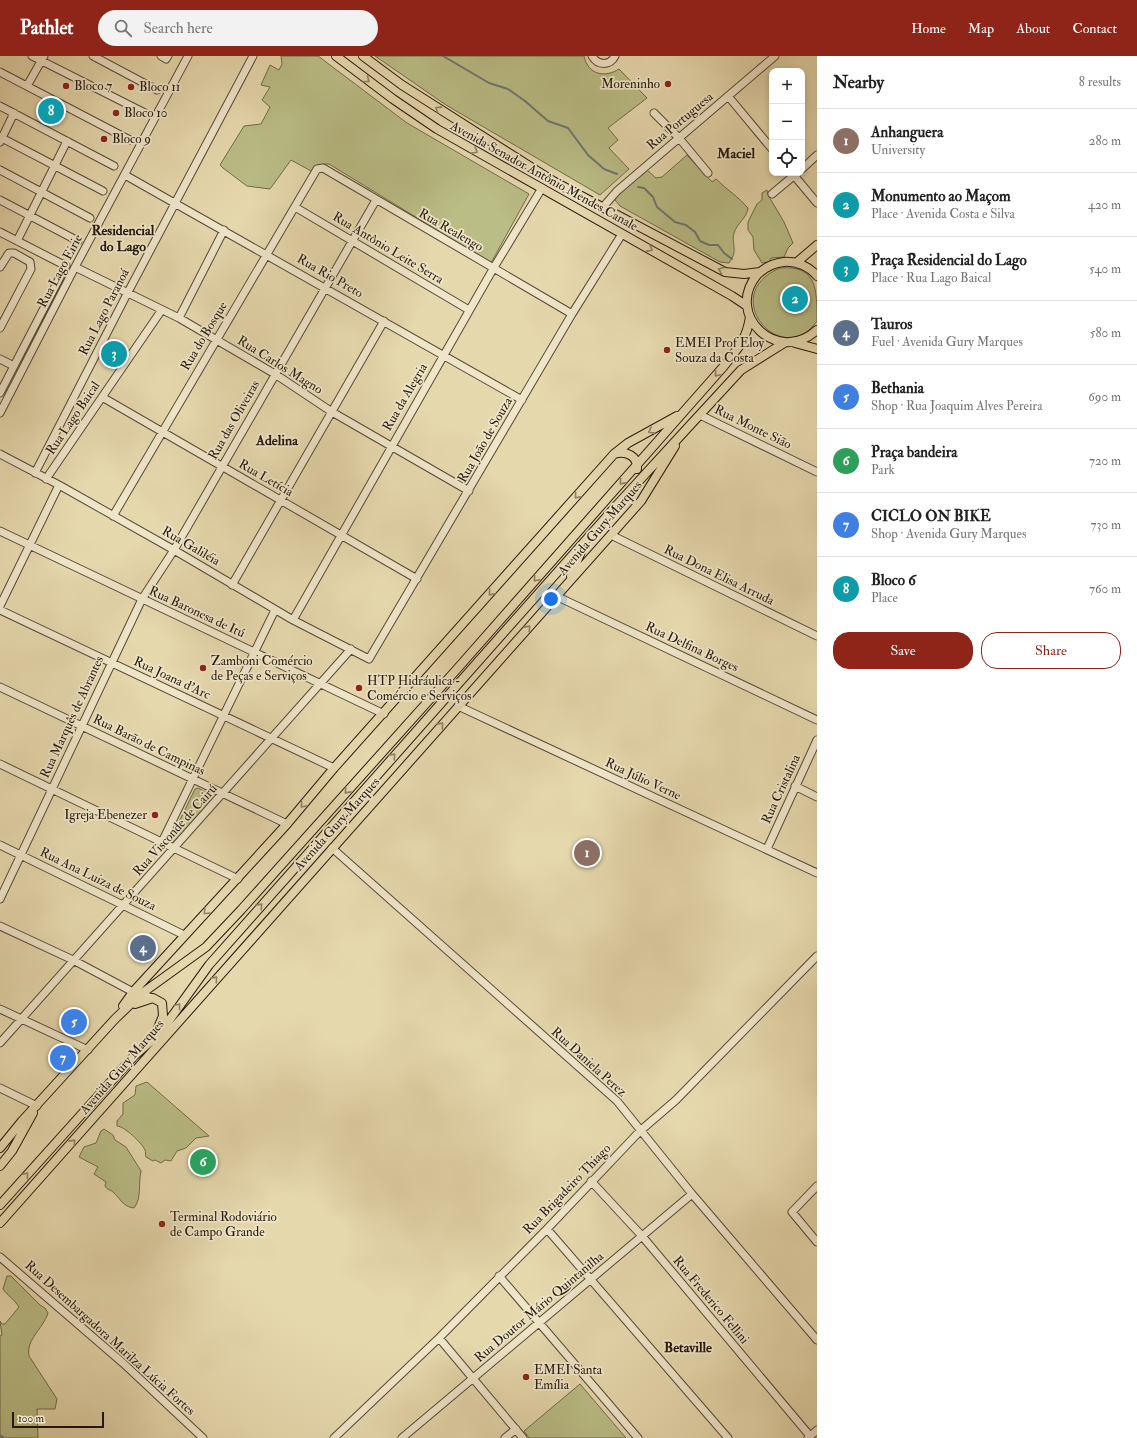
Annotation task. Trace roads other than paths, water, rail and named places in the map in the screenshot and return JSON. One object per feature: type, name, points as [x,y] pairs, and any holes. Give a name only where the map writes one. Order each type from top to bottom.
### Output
[{"type":"main road","name":"Avenida Senador Antônio Mendes Canale","points":[[336,56],[393,99],[437,129],[732,296],[747,306]]},
{"type":"main road","name":"Avenida Senador Antônio Mendes Canale","points":[[363,56],[402,86],[553,181],[725,272],[744,274],[760,272]]},
{"type":"main road","points":[[542,188],[547,181],[553,181]]},
{"type":"main road","points":[[571,205],[596,211],[603,207]]},
{"type":"main road","points":[[796,263],[817,245]]},
{"type":"main road","points":[[817,276],[806,266],[796,263],[781,262],[773,264],[760,272],[750,288],[747,306],[755,327],[763,335],[773,340],[792,342],[817,349]]},
{"type":"main road","name":"Avenida Gury Marques","points":[[137,993],[197,954],[223,929],[457,669],[724,366],[744,340],[748,332],[750,317]]},
{"type":"main road","points":[[792,342],[806,338],[817,330]]},
{"type":"main road","name":"Avenida Gury Marques","points":[[0,1205],[134,1056],[160,1033],[169,1018],[209,964],[616,506],[741,370],[784,342]]},
{"type":"main road","name":"Avenida Gury Marques","points":[[0,1148],[115,1019],[184,935],[238,879],[334,768],[384,714],[614,454],[628,443],[651,432],[684,412]]},
{"type":"main road","name":"Avenida Gury Marques","points":[[0,1223],[170,1029],[611,535],[649,491],[682,434]]},
{"type":"main road","points":[[614,454],[627,453],[635,459],[637,464],[636,477],[616,506]]},
{"type":"main road","points":[[568,582],[586,540]]},
{"type":"main road","points":[[115,1019],[138,1002],[153,998],[162,1003],[164,1008],[163,1016],[152,1041]]},
{"type":"main road","points":[[160,1033],[170,1029]]},
{"type":"main road","points":[[122,1085],[134,1056]]},
{"type":"main road","points":[[0,1166],[12,1151],[38,1106]]},
{"type":"street","points":[[32,56],[42,58],[145,114]]},
{"type":"street","points":[[93,56],[157,90]]},
{"type":"street","name":"Rua Lago Eirie","points":[[0,413],[75,267],[188,56]]},
{"type":"street","name":"Rua Lago Paranoá","points":[[35,473],[127,294],[253,56]]},
{"type":"street","points":[[592,56],[598,62],[605,64],[612,61],[615,56]]},
{"type":"street","name":"Rua Portuguesa","points":[[603,207],[617,191],[775,56]]},
{"type":"street","points":[[27,86],[42,58]]},
{"type":"street","points":[[0,72],[130,140]]},
{"type":"street","points":[[728,96],[769,145]]},
{"type":"street","points":[[0,106],[114,166]]},
{"type":"street","points":[[654,112],[679,138],[708,173]]},
{"type":"street","points":[[14,113],[1,139],[103,191]]},
{"type":"street","points":[[16,240],[30,216],[67,141]]},
{"type":"street","points":[[805,166],[817,155]]},
{"type":"street","name":"Rua Realengo","points":[[317,169],[323,168],[572,314]]},
{"type":"street","name":"Rua do Bosque","points":[[113,516],[215,340],[268,254],[317,169]]},
{"type":"street","points":[[0,170],[90,218]]},
{"type":"street","name":"Rua Rio Preto","points":[[125,175],[268,254],[522,400]]},
{"type":"street","points":[[772,194],[793,176]]},
{"type":"street","points":[[797,176],[817,203]]},
{"type":"street","name":"Rua da Alegria","points":[[293,620],[340,535],[493,269],[542,188]]},
{"type":"street","points":[[0,200],[78,241]]},
{"type":"street","name":"Rua das Oliveiras","points":[[174,550],[376,200]]},
{"type":"street","name":"Rua Antônio Leite Serra","points":[[295,207],[470,310]]},
{"type":"street","points":[[179,318],[224,230]]},
{"type":"street","points":[[0,232],[66,266]]},
{"type":"street","name":"Rua João de Souza","points":[[369,659],[469,492],[572,314],[622,234]]},
{"type":"street","points":[[0,268],[6,255],[14,253],[30,262],[31,265],[31,269],[0,328]]},
{"type":"street","name":"Rua Carlos Magno","points":[[75,267],[161,311],[179,318],[275,374],[332,412],[469,492]]},
{"type":"street","points":[[0,393],[60,277]]},
{"type":"street","name":"Rua Lago Baical","points":[[46,479],[161,311]]},
{"type":"street","points":[[232,585],[384,321]]},
{"type":"street","points":[[0,359],[14,366]]},
{"type":"street","name":"Rua Letícia","points":[[102,396],[417,579]]},
{"type":"street","name":"Rua Monte Sião","points":[[700,415],[817,472]]},
{"type":"street","name":"Rua Galiléia","points":[[0,454],[59,485],[174,550],[275,610],[369,659]]},
{"type":"street","points":[[0,606],[59,485]]},
{"type":"street","name":"Rua Baronesa de Itú","points":[[0,531],[384,714]]},
{"type":"street","name":"Rua Dona Elisa Arruda","points":[[611,535],[817,636]]},
{"type":"street","name":"Rua Marquês de Abrantes","points":[[0,899],[51,788],[142,598],[174,550]]},
{"type":"street","name":"Rua Delfina Borges","points":[[556,596],[817,720]]},
{"type":"street","name":"Rua Joana d'Arc","points":[[0,610],[334,768]]},
{"type":"street","points":[[162,842],[275,610]]},
{"type":"street","name":"Rua Visconde de Cairú","points":[[0,1043],[351,649]]},
{"type":"street","name":"Rua Barão de Campinas","points":[[0,687],[287,824]]},
{"type":"street","name":"Rua Júlio Verne","points":[[458,706],[817,873]]},
{"type":"street","name":"Rua Cristalina","points":[[767,849],[817,740]]},
{"type":"street","points":[[0,764],[238,879]]},
{"type":"street","points":[[795,786],[817,797]]},
{"type":"street","name":"Rua Ana Luiza de Souza","points":[[0,845],[124,904],[184,935]]},
{"type":"street","name":"Rua Daniela Perez","points":[[332,848],[617,1102],[692,1194],[817,1340]]},
{"type":"street","points":[[0,926],[73,960],[137,993],[153,998]]},
{"type":"street","name":"Rua Brigadeiro Thiago","points":[[334,1438],[439,1338],[547,1229],[640,1130],[676,1100],[817,956]]},
{"type":"street","points":[[0,1009],[88,1050]]},
{"type":"street","points":[[0,1088],[38,1106]]},
{"type":"street","name":"Rua Frederico Fellini","points":[[591,1181],[642,1236],[809,1437]]},
{"type":"street","points":[[817,1186],[792,1212],[817,1242]]},
{"type":"street","name":"Rua Doutor Mário Quintanilha","points":[[402,1438],[692,1194]]},
{"type":"street","points":[[547,1229],[728,1438]]},
{"type":"street","name":"Rua Desembargadora Marilza Lúcia Fortes","points":[[0,1257],[123,1363],[203,1438]]},
{"type":"street","points":[[499,1276],[638,1438]]},
{"type":"street","points":[[439,1338],[523,1438]]},
{"type":"street","points":[[505,1438],[516,1429]]},
{"type":"street","points":[[809,1437],[817,1430]]},
{"type":"waterway","points":[[443,56],[489,83],[508,89],[525,101],[548,121],[568,128],[588,155],[604,169],[617,174]]},
{"type":"waterway","points":[[638,187],[644,188],[653,197],[657,207],[675,222],[686,225],[695,232],[700,241],[709,245],[718,245],[724,253],[732,259]]},
{"type":"waterway","points":[[0,1435],[4,1438]]},
{"type":"place","name":"Moreninho","points":[[668,84]]},
{"type":"place","name":"Bloco 7","points":[[66,86]]},
{"type":"place","name":"Bloco 11","points":[[131,87]]},
{"type":"place","name":"Bloco 6","points":[[51,111]]},
{"type":"place","name":"Bloco 10","points":[[116,113]]},
{"type":"place","name":"Bloco 9","points":[[104,139]]},
{"type":"place","name":"Monumento ao Maçom","points":[[795,299]]},
{"type":"place","name":"EMEI Prof Eloy Souza da Costa","points":[[667,350]]},
{"type":"place","name":"Praça Residencial do Lago","points":[[114,354]]},
{"type":"place","name":"Zamboni Comércio de Peças e Serviços","points":[[203,668]]},
{"type":"place","name":"HTP Hidráulica - Comércio e Serviços","points":[[359,688]]},
{"type":"place","name":"Igreja Ebenezer","points":[[155,815]]},
{"type":"place","name":"Anhanguera","points":[[587,853]]},
{"type":"place","name":"Tauros","points":[[143,948]]},
{"type":"place","name":"Bethania","points":[[74,1022]]},
{"type":"place","name":"CICLO ON BIKE","points":[[63,1058]]},
{"type":"place","name":"Praça bandeira","points":[[203,1162]]},
{"type":"place","name":"Terminal Rodoviário de Campo Grande","points":[[162,1224]]},
{"type":"place","name":"EMEI Santa Emília","points":[[526,1377]]},
{"type":"district","name":"Maciel","points":[[736,153]]},
{"type":"district","name":"Residencial do Lago","points":[[123,238]]},
{"type":"district","name":"Adelina","points":[[277,440]]},
{"type":"district","name":"Betaville","points":[[688,1347]]}]
